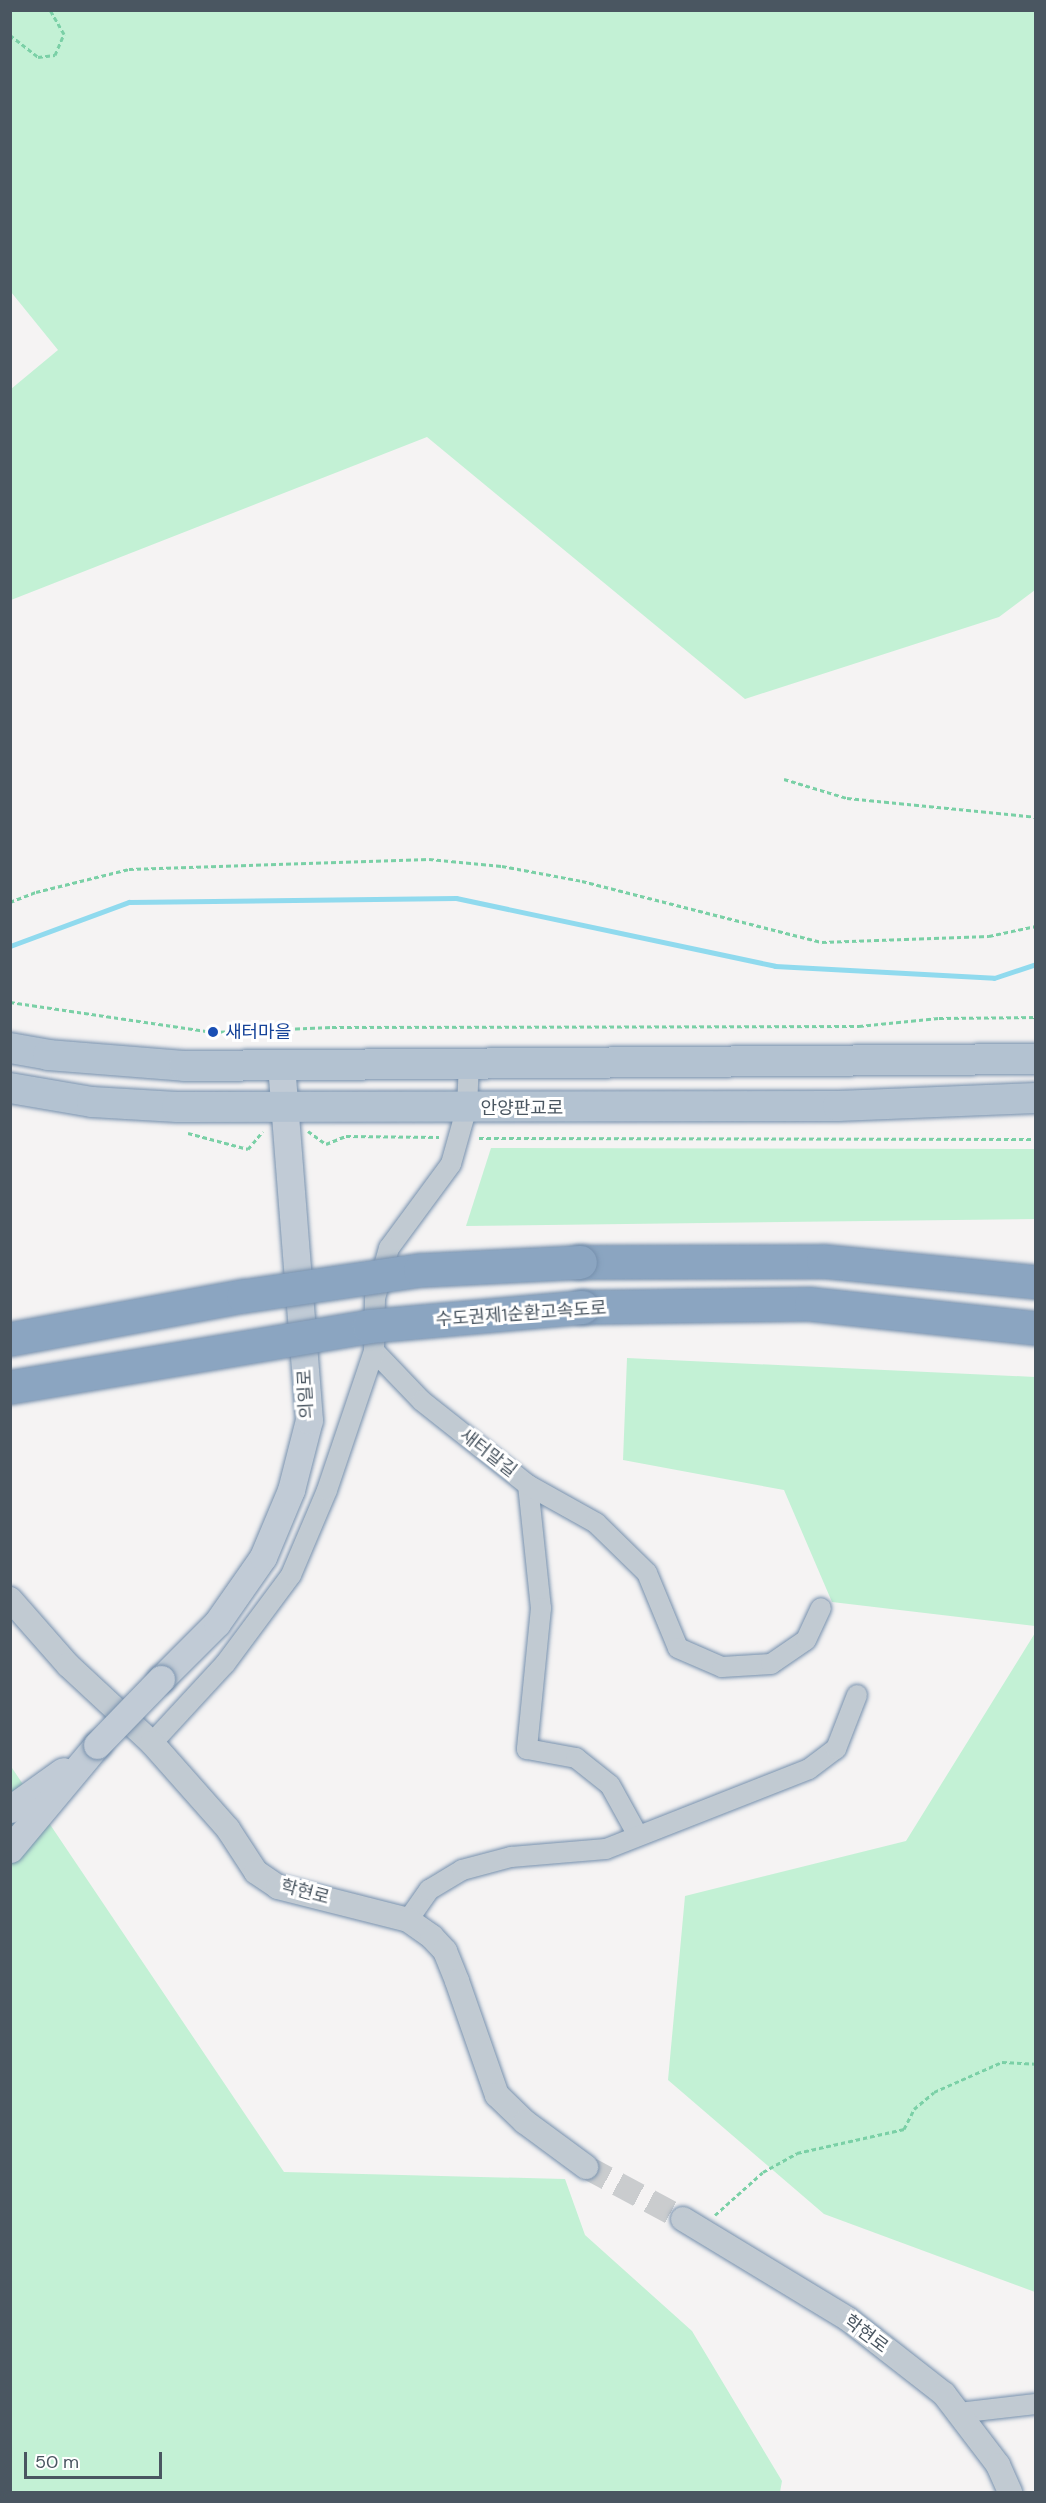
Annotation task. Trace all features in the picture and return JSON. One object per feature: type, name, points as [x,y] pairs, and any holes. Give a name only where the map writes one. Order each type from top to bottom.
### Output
[{"type":"highway","points":[[10,1339],[243,1296],[420,1270],[580,1262],[823,1261],[1035,1282]]},
{"type":"highway","name":"수도권제1순환고속도로","points":[[10,1387],[369,1326],[582,1307],[811,1304],[1035,1328]]},
{"type":"main road","points":[[10,1048],[48,1055],[184,1066],[1035,1059]]},
{"type":"main road","name":"의일로","points":[[97,1745],[217,1623],[263,1557],[291,1490],[309,1420],[283,1115],[281,1065]]},
{"type":"main road","name":"안양판교로","points":[[10,1088],[134,1106],[283,1115],[467,1107],[838,1106],[1035,1098]]},
{"type":"main road","points":[[10,1809],[97,1745]]},
{"type":"main road","points":[[10,1849],[97,1745]]},
{"type":"street","points":[[152,1743],[225,1664],[291,1575],[327,1490],[374,1351],[375,1298],[389,1248],[451,1164],[467,1107],[469,1063]]},
{"type":"street","name":"새터말길","points":[[374,1351],[422,1401],[528,1485],[541,1608],[527,1749],[576,1758],[610,1785],[637,1834]]},
{"type":"street","points":[[528,1485],[596,1524],[647,1573],[678,1648],[722,1667],[771,1664],[806,1640],[821,1608]]},
{"type":"street","name":"학현로","points":[[10,1599],[68,1665],[152,1743],[228,1829],[256,1872],[278,1887],[408,1920],[445,1951],[497,2096],[525,2122],[586,2167]]},
{"type":"street","points":[[408,1920],[429,1890],[462,1870],[511,1857],[606,1849],[637,1834],[808,1769],[836,1749],[857,1695]]},
{"type":"street","name":"학현로","points":[[692,2225],[848,2319],[944,2394],[998,2465],[1010,2493]]},
{"type":"street","points":[[958,2413],[1035,2404]]},
{"type":"path","points":[[10,35],[38,57],[55,56],[64,34],[50,10]]},
{"type":"path","points":[[784,779],[847,798],[1035,817]]},
{"type":"path","points":[[10,902],[36,892],[129,869],[429,859],[502,866],[582,881],[822,942],[989,936],[1035,926]]},
{"type":"path","points":[[10,1002],[213,1032],[332,1027],[859,1026],[939,1018],[1035,1017]]},
{"type":"path","points":[[185,1132],[248,1149],[267,1126],[283,1115],[326,1144],[346,1136],[1035,1139]]},
{"type":"path","points":[[692,2225],[763,2172],[797,2153],[904,2129],[914,2109],[934,2092],[1002,2062],[1035,2064]]},
{"type":"green space","points":[[11,10],[1035,11],[1035,590],[999,617],[745,699],[427,437],[11,600],[11,389],[58,350],[11,292]]},
{"type":"green space","points":[[491,1148],[1035,1149],[1035,1219],[466,1226]]},
{"type":"green space","points":[[627,1358],[1035,1377],[1035,1626],[832,1602],[784,1490],[623,1460]]},
{"type":"green space","points":[[1035,1633],[1035,2292],[824,2214],[668,2080],[685,1896],[906,1841]]},
{"type":"green space","points":[[10,1765],[284,2172],[565,2179],[585,2235],[692,2331],[782,2481],[780,2492],[11,2492]]},
{"type":"waterway","points":[[10,946],[129,902],[456,898],[775,966],[994,978],[1036,964]]},
{"type":"tunnel","points":[[586,2167],[683,2219]]},
{"type":"place","name":"새터마을","points":[[213,1032]]}]
